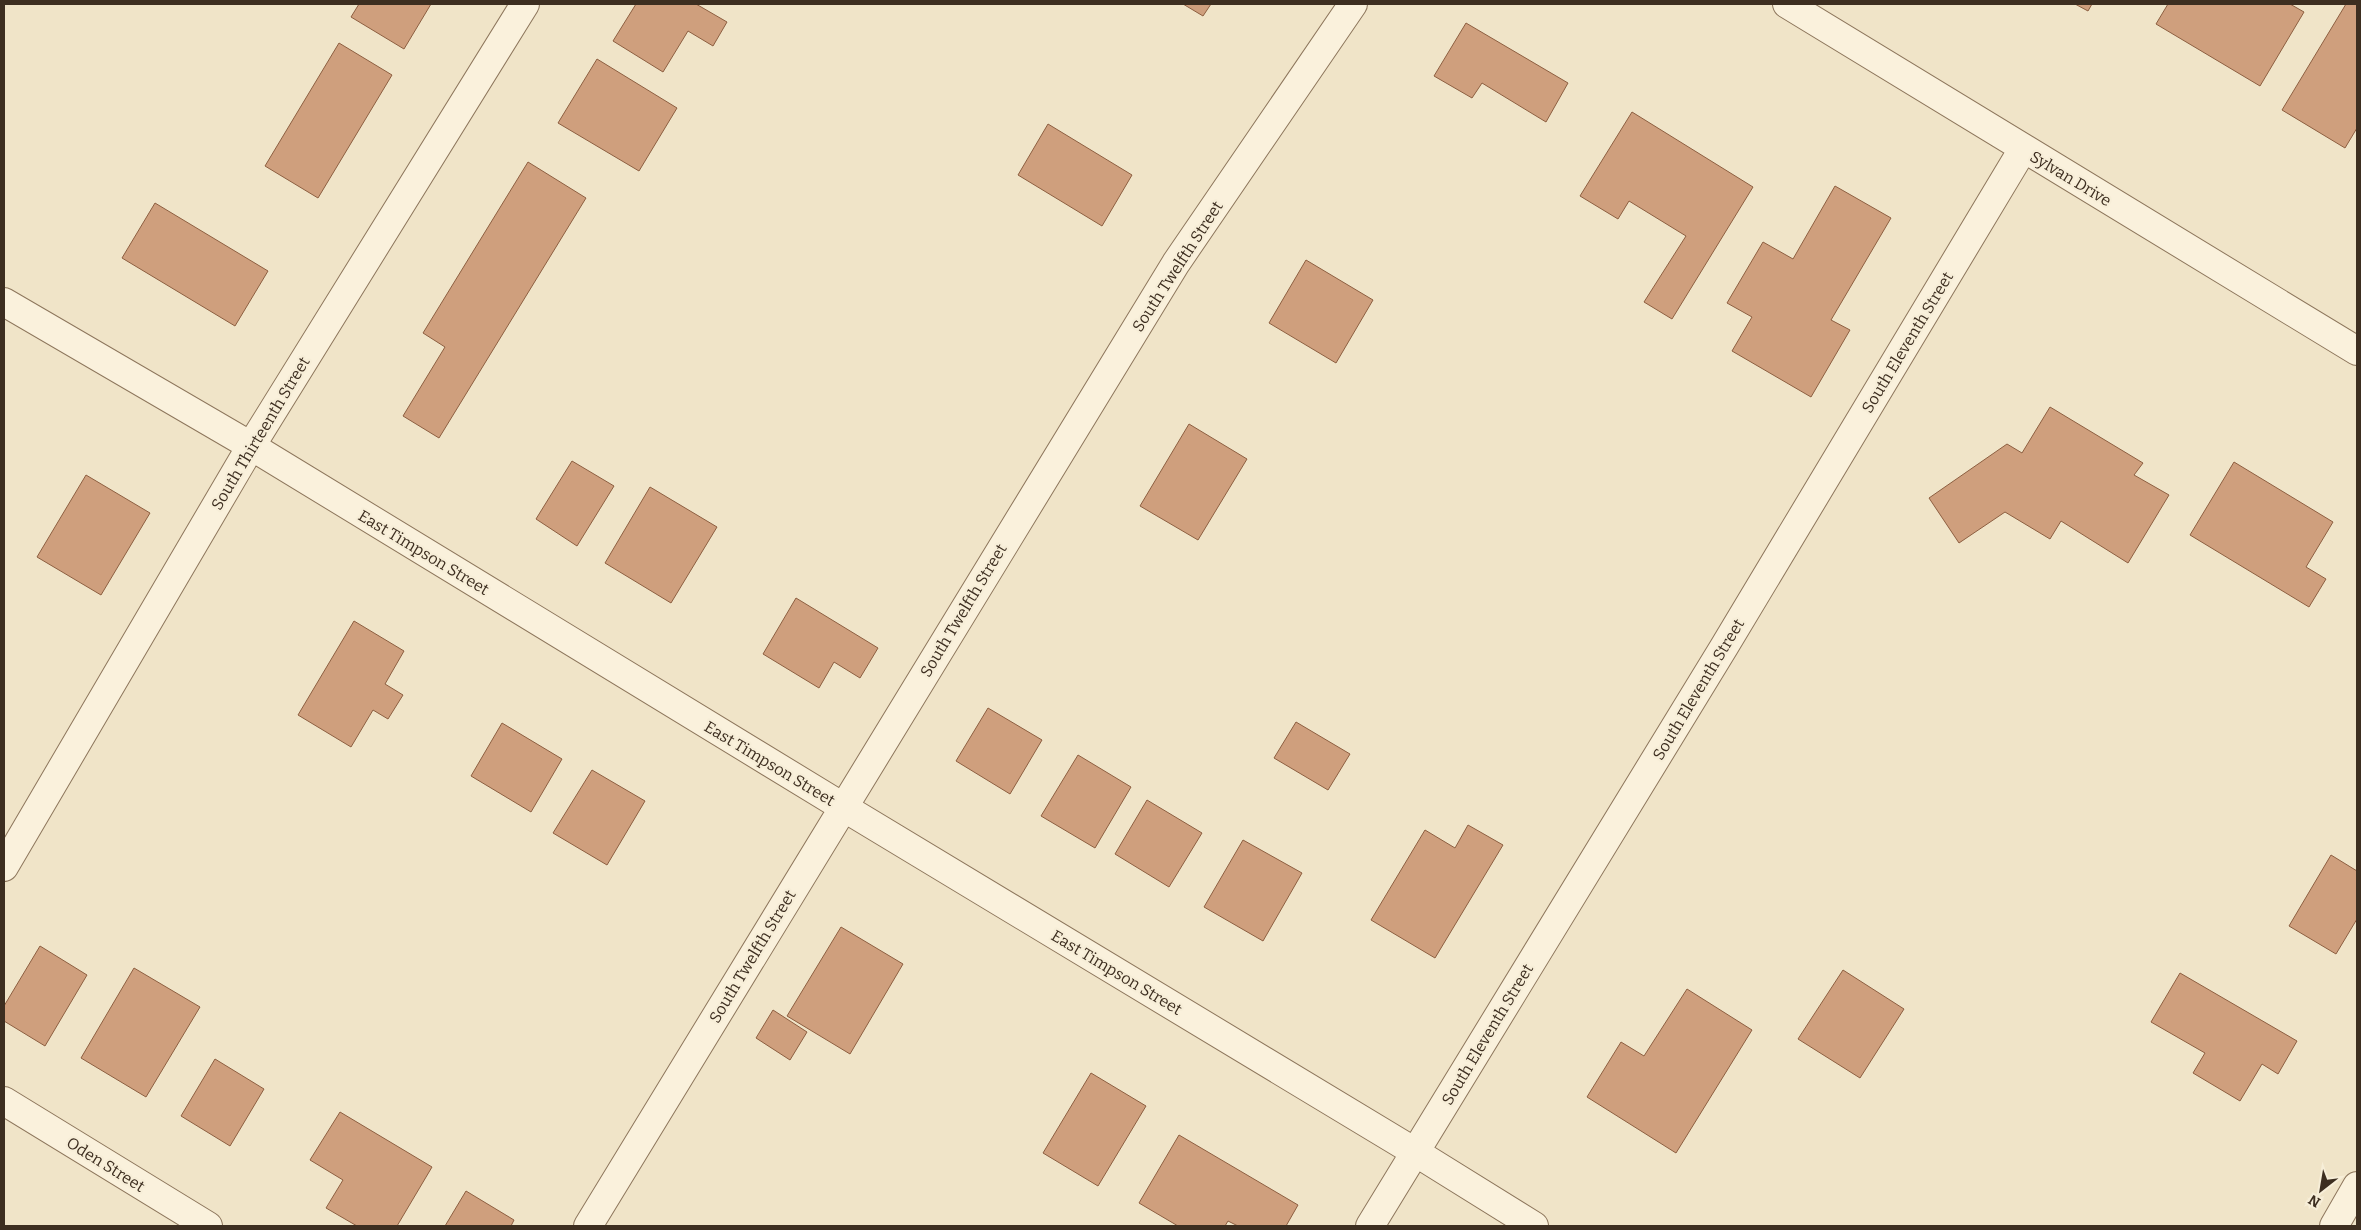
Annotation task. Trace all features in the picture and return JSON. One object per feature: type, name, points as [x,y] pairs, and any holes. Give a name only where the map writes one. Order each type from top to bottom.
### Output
[{"type":"street","name":"South Thirteenth Street","points":[[4,867],[251,446],[525,4]]},
{"type":"street","name":"South Twelfth Street","points":[[588,1226],[1176,263],[1353,4]]},
{"type":"street","name":"Sylvan Drive","points":[[1786,4],[2357,351]]},
{"type":"street","name":"South Eleventh Street","points":[[1370,1226],[1729,638],[2023,149]]},
{"type":"street","name":"East Timpson Street","points":[[4,302],[251,446],[1534,1226]]},
{"type":"street","name":"Oden Street","points":[[4,1101],[208,1226]]},
{"type":"street","points":[[2334,1226],[2357,1186]]},
{"type":"building","points":[[359,4],[431,4],[404,49],[351,17]]},
{"type":"building","points":[[636,4],[696,4],[727,22],[713,46],[688,31],[663,72],[613,41]]},
{"type":"building","points":[[1183,4],[1211,4],[1203,16]]},
{"type":"building","points":[[2075,4],[2092,4],[2088,11]]},
{"type":"building","points":[[2168,4],[2290,4],[2304,12],[2260,86],[2156,24]]},
{"type":"building","points":[[2346,4],[2357,4],[2357,128],[2345,148],[2282,110]]},
{"type":"building","points":[[1466,23],[1568,83],[1546,122],[1482,83],[1472,98],[1434,76]]},
{"type":"building","points":[[339,43],[392,75],[318,198],[265,166]]},
{"type":"building","points":[[597,59],[677,108],[639,171],[558,123]]},
{"type":"building","points":[[1632,112],[1753,187],[1672,319],[1644,302],[1686,236],[1629,201],[1618,219],[1580,196]]},
{"type":"building","points":[[1048,124],[1132,175],[1102,226],[1018,175]]},
{"type":"building","points":[[528,162],[586,198],[439,438],[403,416],[445,347],[423,333]]},
{"type":"building","points":[[1835,186],[1891,218],[1831,320],[1850,330],[1811,397],[1732,351],[1752,317],[1727,303],[1763,242],[1793,259]]},
{"type":"building","points":[[155,203],[268,271],[235,326],[122,258]]},
{"type":"building","points":[[1306,260],[1373,300],[1336,363],[1269,323]]},
{"type":"building","points":[[2050,407],[2143,463],[2134,475],[2169,495],[2128,563],[2061,521],[2050,539],[2005,512],[1959,543],[1929,498],[2007,444],[2022,453]]},
{"type":"building","points":[[1189,424],[1247,459],[1198,540],[1140,506]]},
{"type":"building","points":[[572,461],[614,486],[577,546],[536,519]]},
{"type":"building","points":[[2234,462],[2333,522],[2306,567],[2326,579],[2309,607],[2190,535]]},
{"type":"building","points":[[86,475],[150,513],[101,595],[37,557]]},
{"type":"building","points":[[650,487],[717,527],[671,603],[605,563]]},
{"type":"building","points":[[796,598],[878,648],[860,678],[834,662],[819,688],[763,654]]},
{"type":"building","points":[[354,621],[404,651],[385,684],[403,695],[388,719],[373,710],[351,747],[298,715]]},
{"type":"building","points":[[988,708],[1042,740],[1010,794],[956,761]]},
{"type":"building","points":[[1296,722],[1350,754],[1328,790],[1274,758]]},
{"type":"building","points":[[502,723],[562,759],[531,812],[471,776]]},
{"type":"building","points":[[1078,755],[1131,787],[1095,848],[1041,816]]},
{"type":"building","points":[[592,770],[645,801],[607,865],[553,833]]},
{"type":"building","points":[[1147,800],[1202,833],[1169,887],[1115,854]]},
{"type":"building","points":[[1468,825],[1503,845],[1435,958],[1371,920],[1425,830],[1455,848]]},
{"type":"building","points":[[1243,840],[1302,873],[1263,941],[1204,907]]},
{"type":"building","points":[[2331,855],[2357,871],[2357,919],[2336,954],[2289,926]]},
{"type":"building","points":[[841,927],[903,964],[850,1054],[787,1016]]},
{"type":"building","points":[[40,946],[87,975],[45,1046],[4,1021],[4,1006]]},
{"type":"building","points":[[134,968],[200,1007],[146,1097],[81,1058]]},
{"type":"building","points":[[1843,970],[1904,1009],[1860,1078],[1798,1039]]},
{"type":"building","points":[[2180,973],[2297,1041],[2278,1074],[2262,1064],[2240,1101],[2193,1073],[2205,1053],[2151,1022]]},
{"type":"building","points":[[1687,989],[1752,1030],[1676,1153],[1587,1097],[1621,1042],[1644,1056]]},
{"type":"building","points":[[773,1010],[807,1032],[790,1060],[756,1038]]},
{"type":"building","points":[[215,1059],[264,1089],[230,1146],[181,1116]]},
{"type":"building","points":[[1091,1073],[1146,1106],[1098,1186],[1043,1153]]},
{"type":"building","points":[[340,1112],[432,1167],[397,1226],[357,1226],[326,1208],[343,1180],[310,1160]]},
{"type":"building","points":[[1179,1135],[1298,1205],[1286,1226],[1238,1226],[1228,1221],[1225,1226],[1178,1226],[1139,1203]]},
{"type":"building","points":[[466,1191],[514,1220],[511,1226],[445,1226]]}]
